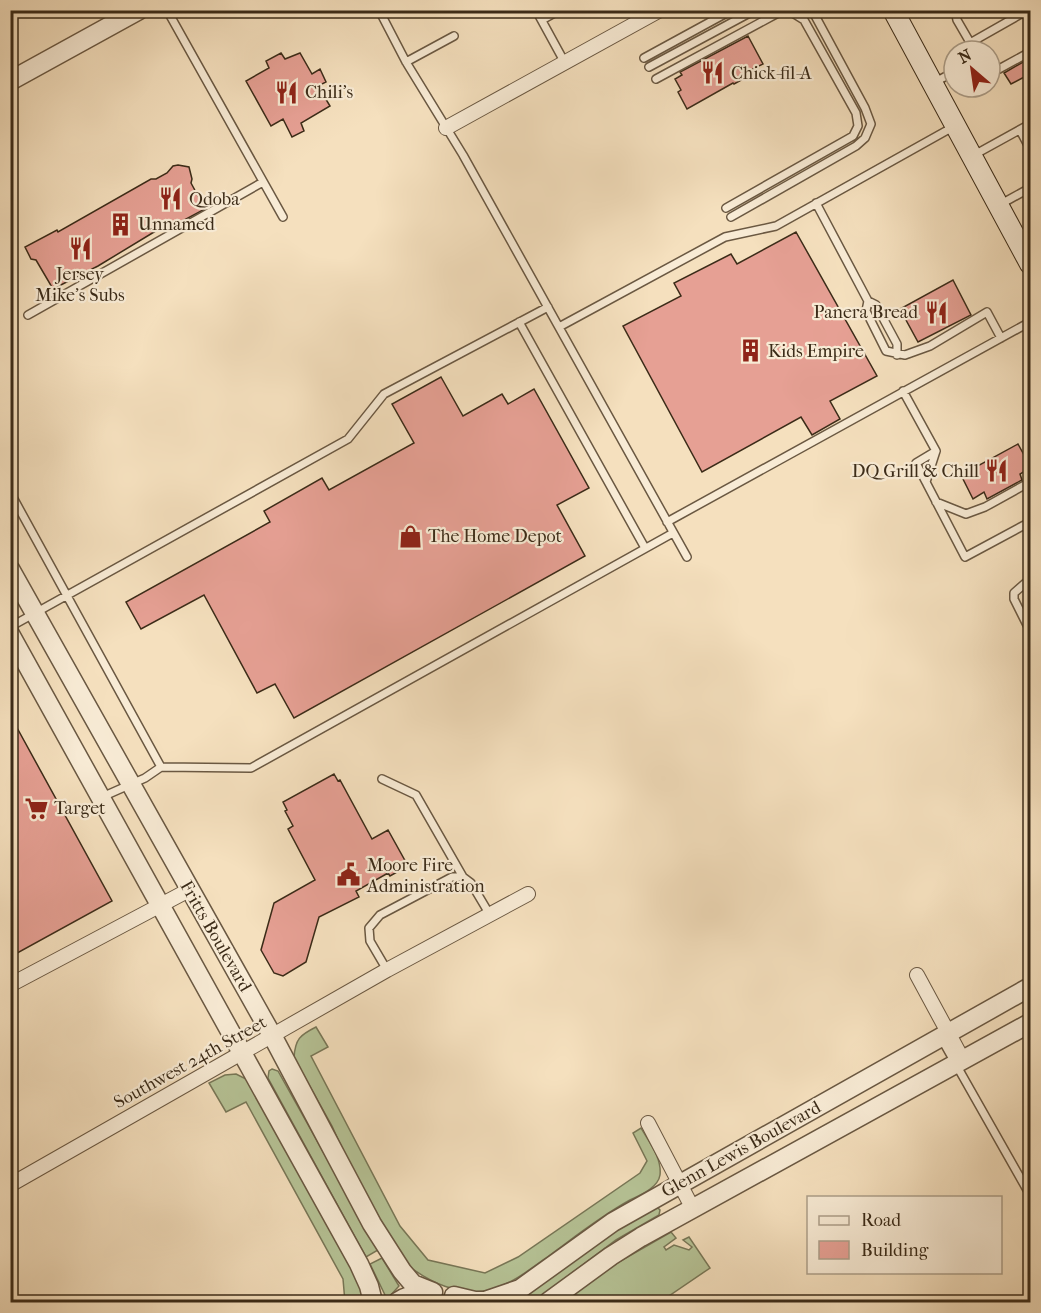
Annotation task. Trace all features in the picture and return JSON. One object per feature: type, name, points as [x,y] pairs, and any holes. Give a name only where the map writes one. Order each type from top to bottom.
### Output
[{"type":"main road","points":[[892,10],[1030,264]]},
{"type":"street","points":[[10,81],[139,10]]},
{"type":"street","points":[[446,128],[660,10]]},
{"type":"street","name":"Fritts Boulevard","points":[[10,569],[273,1036],[372,1224],[413,1284],[433,1292]]},
{"type":"street","name":"Fritts Boulevard","points":[[10,634],[359,1264],[374,1302]]},
{"type":"street","points":[[10,985],[189,890]]},
{"type":"street","name":"Southwest 24th Street","points":[[10,1185],[387,970],[528,894]]},
{"type":"street","points":[[917,975],[944,1034],[960,1062]]},
{"type":"street","name":"Glenn Lewis Boulevard","points":[[433,1292],[460,1299],[485,1301],[520,1289],[613,1222],[1030,987]]},
{"type":"street","name":"Glenn Lewis Boulevard","points":[[548,1302],[610,1256],[1030,1023]]},
{"type":"street","points":[[648,1123],[693,1209]]},
{"type":"street","points":[[397,1302],[404,1297],[433,1292]]},
{"type":"lane","points":[[167,10],[283,217]]},
{"type":"lane","points":[[379,10],[406,62],[548,307],[687,556]]},
{"type":"lane","points":[[536,10],[565,63]]},
{"type":"lane","points":[[542,20],[560,10]]},
{"type":"lane","points":[[644,57],[732,10]]},
{"type":"lane","points":[[649,67],[755,10]]},
{"type":"lane","points":[[656,79],[787,10],[804,20],[856,113],[858,126],[853,136],[726,208]]},
{"type":"lane","points":[[731,217],[856,146],[865,138],[871,124],[865,108],[812,10]]},
{"type":"lane","points":[[955,10],[957,20],[968,39]]},
{"type":"lane","points":[[977,39],[1029,10]]},
{"type":"lane","points":[[406,62],[454,36]]},
{"type":"lane","points":[[1002,67],[1030,52]]},
{"type":"lane","points":[[932,84],[942,79]]},
{"type":"lane","points":[[972,156],[1030,124]]},
{"type":"lane","points":[[559,327],[725,237],[776,226],[955,126]]},
{"type":"lane","points":[[1020,130],[1030,148]]},
{"type":"lane","points":[[28,315],[263,182]]},
{"type":"lane","points":[[998,205],[1030,188]]},
{"type":"lane","points":[[816,203],[868,301],[876,305],[897,344],[897,355]]},
{"type":"lane","points":[[868,301],[866,311],[886,351],[897,355],[905,355],[930,346],[987,312],[1001,338]]},
{"type":"lane","points":[[10,627],[348,439],[384,394],[548,307]]},
{"type":"lane","points":[[519,322],[645,548]]},
{"type":"lane","points":[[667,522],[1030,322]]},
{"type":"lane","points":[[903,391],[936,451],[926,482]]},
{"type":"lane","points":[[936,451],[916,463],[965,556],[1030,522]]},
{"type":"lane","points":[[936,502],[966,514],[985,507],[1030,482]]},
{"type":"lane","points":[[10,492],[161,767]]},
{"type":"lane","points":[[102,797],[130,785],[161,767],[251,768],[673,533]]},
{"type":"lane","points":[[1030,579],[1014,592],[1014,598],[1030,631]]},
{"type":"lane","points":[[382,779],[416,795],[463,877],[471,883],[490,915]]},
{"type":"lane","points":[[387,970],[370,941],[369,928],[380,915],[452,877],[463,877]]},
{"type":"lane","points":[[960,1062],[1030,1195]]},
{"type":"green space","points":[[316,1027],[328,1047],[311,1056],[400,1226],[428,1260],[485,1273],[518,1257],[640,1173],[647,1161],[633,1133],[641,1128],[657,1156],[660,1169],[659,1180],[648,1190],[589,1226],[506,1284],[479,1292],[456,1290],[434,1282],[405,1263],[351,1168],[332,1126],[294,1058],[299,1038]]},
{"type":"green space","points":[[272,1069],[278,1071],[378,1250],[366,1257],[268,1078],[269,1071]]},
{"type":"green space","points":[[236,1074],[246,1079],[355,1273],[364,1302],[345,1302],[343,1279],[246,1102],[226,1112],[209,1083],[225,1075]]},
{"type":"green space","points":[[657,1207],[660,1210],[659,1215],[616,1240],[533,1302],[526,1292],[624,1223]]},
{"type":"green space","points":[[671,1232],[676,1238],[664,1247],[666,1250],[674,1245],[689,1250],[692,1247],[683,1240],[689,1237],[710,1268],[660,1302],[561,1302],[603,1271]]},
{"type":"green space","points":[[382,1258],[399,1286],[389,1297],[386,1297],[370,1264]]},
{"type":"building","name":"Chick-fil-A","points":[[748,36],[763,64],[743,74],[745,78],[687,109],[678,92],[681,90],[675,79],[682,75],[680,72]]},
{"type":"building","name":"Chili's","points":[[281,53],[285,59],[300,53],[312,74],[320,69],[326,82],[318,86],[330,106],[301,123],[304,131],[292,137],[283,119],[271,126],[246,81],[269,68],[266,61]]},
{"type":"building","points":[[1030,58],[1030,74],[1011,84],[1004,73]]},
{"type":"building","points":[[178,165],[189,167],[191,183],[205,209],[175,225],[173,222],[159,229],[98,266],[53,289],[36,260],[31,259],[25,247],[57,230],[58,232]]},
{"type":"building","name":"Kids Empire","points":[[796,232],[877,376],[830,401],[840,419],[812,435],[801,417],[702,472],[623,326],[681,296],[674,283],[731,254],[737,264]]},
{"type":"building","name":"Panera Bread","points":[[953,280],[971,315],[918,342],[900,309]]},
{"type":"building","name":"The Home Depot","points":[[441,377],[463,416],[502,394],[508,404],[534,389],[589,488],[557,505],[585,556],[294,718],[275,684],[257,693],[204,595],[141,629],[126,602],[270,522],[264,511],[322,478],[329,490],[414,443],[392,404]]},
{"type":"building","name":"DQ Grill & Chill","points":[[1018,444],[1030,466],[1020,474],[1022,480],[987,499],[984,492],[973,499],[961,475]]},
{"type":"building","name":"Target","points":[[10,715],[112,901],[10,957]]},
{"type":"building","name":"Moore Fire Administration","points":[[334,774],[338,781],[340,780],[372,839],[388,830],[408,866],[390,876],[388,873],[356,891],[359,897],[319,917],[306,962],[283,976],[274,973],[261,950],[274,903],[315,880],[288,829],[293,826],[283,802]]},
{"type":"place","name":"Chick-fil-A","points":[[713,73]]},
{"type":"place","name":"Chili's","points":[[287,92]]},
{"type":"place","name":"Qdoba","points":[[171,199]]},
{"type":"place","name":"Unnamed","points":[[120,224]]},
{"type":"place","name":"Jersey Mike's Subs","points":[[80,248]]},
{"type":"place","name":"Panera Bread","points":[[936,312]]},
{"type":"place","name":"Kids Empire","points":[[750,351]]},
{"type":"place","name":"DQ Grill & Chill","points":[[997,471]]},
{"type":"place","name":"The Home Depot","points":[[410,536]]},
{"type":"place","name":"Target","points":[[36,808]]},
{"type":"place","name":"Moore Fire Administration","points":[[349,875]]}]
